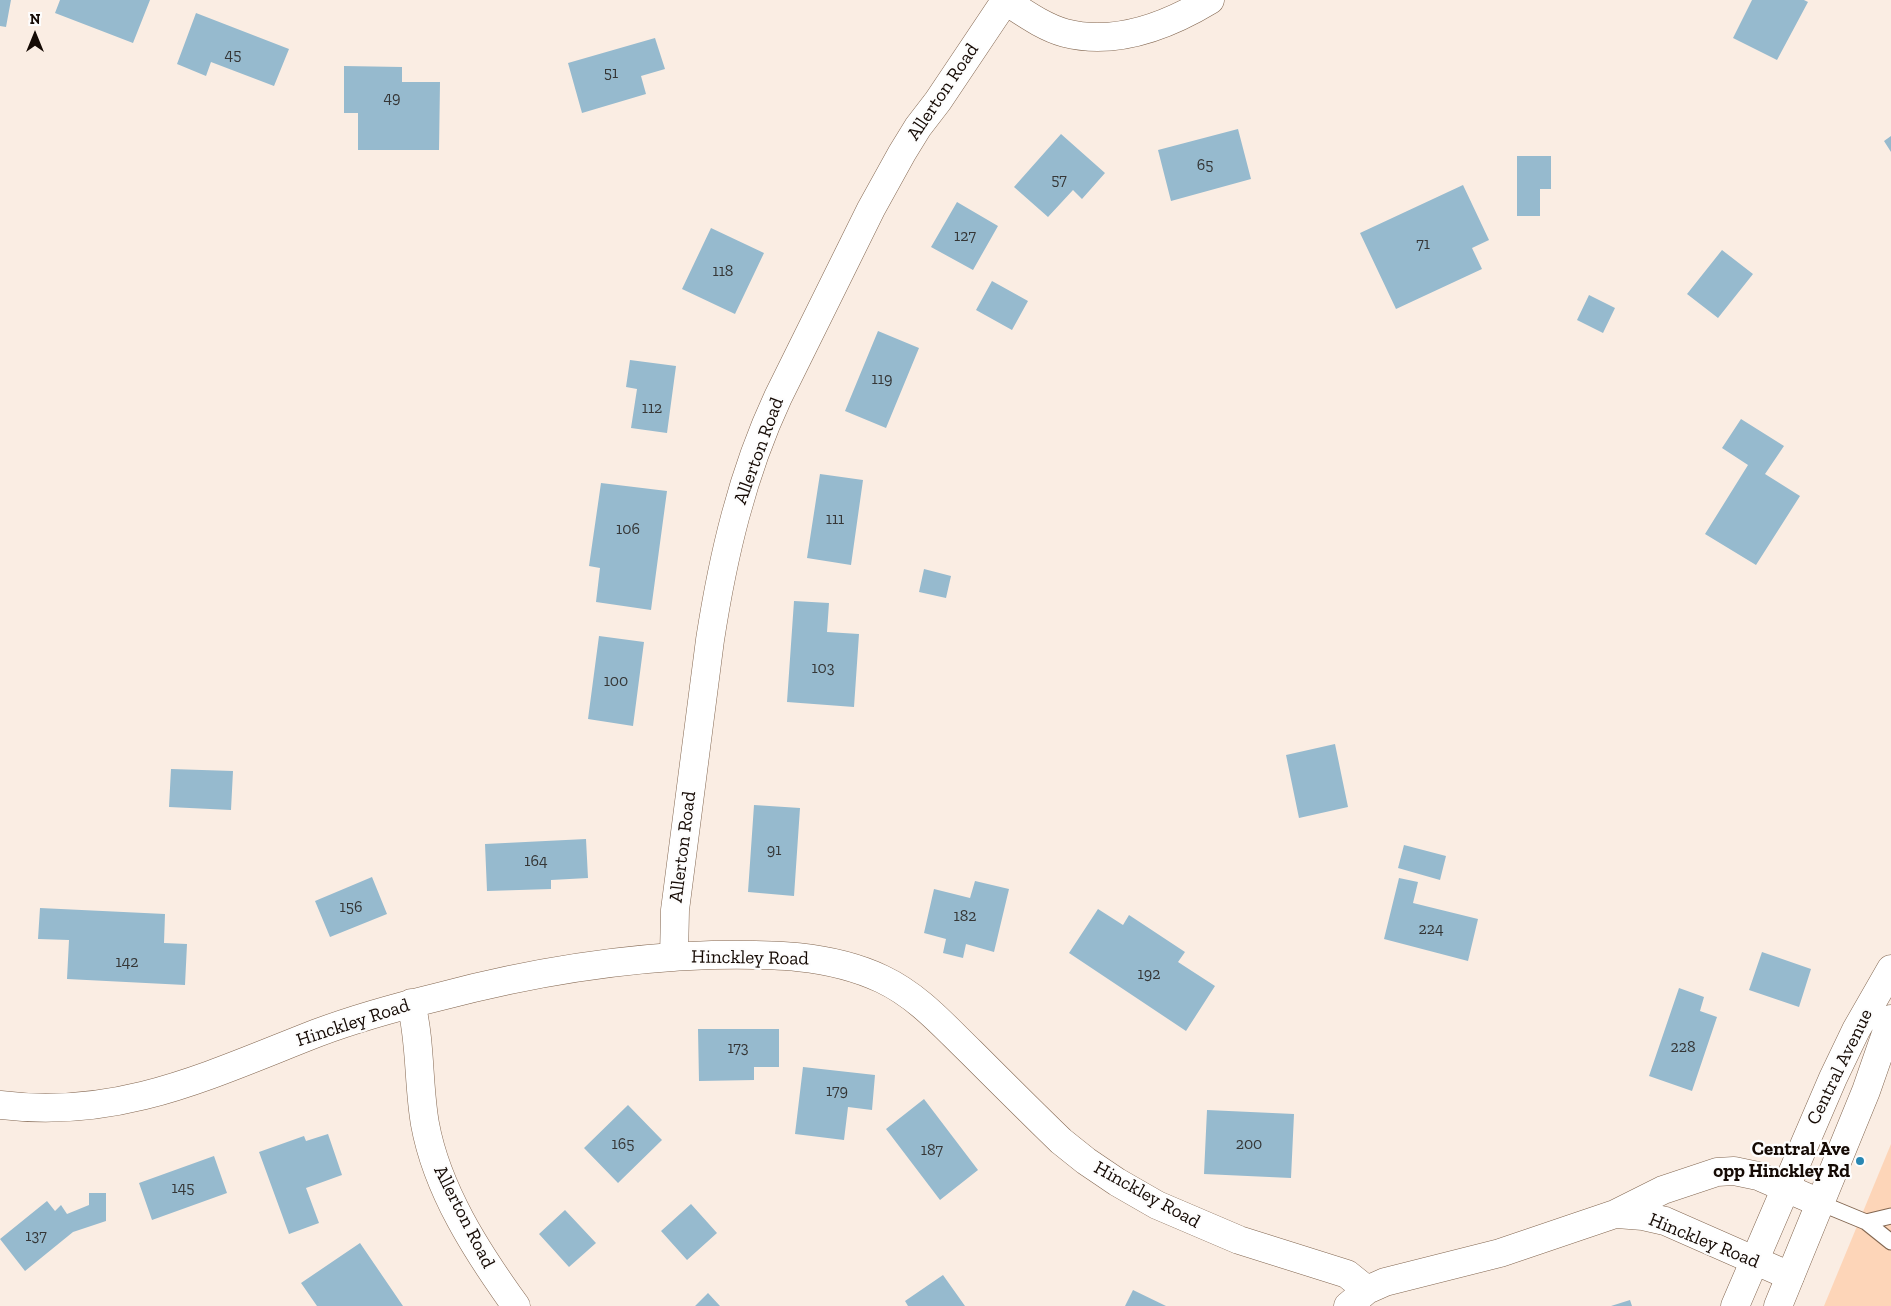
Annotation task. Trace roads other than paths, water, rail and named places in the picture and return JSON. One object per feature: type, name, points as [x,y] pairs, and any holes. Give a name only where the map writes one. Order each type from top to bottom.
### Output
[{"type":"street","points":[[1005,0],[1042,23],[1064,32],[1108,37],[1152,29],[1188,13],[1210,0]]},
{"type":"street","name":"Allerton Road","points":[[674,957],[675,910],[716,601],[730,535],[750,464],[764,426],[887,180],[918,127],[938,101],[1005,0]]},
{"type":"street","name":"Hinckley Road","points":[[0,1105],[52,1109],[107,1104],[134,1099],[186,1084],[331,1028],[464,990],[551,972],[616,962],[674,957],[770,954],[829,961],[881,978],[921,1003],[1061,1141],[1117,1182],[1157,1205],[1231,1237],[1347,1274],[1357,1298],[1394,1279],[1449,1268],[1500,1254],[1615,1214],[1664,1190],[1716,1172],[1742,1172],[1820,1203]]},
{"type":"street","name":"Central Avenue","points":[[1735,1306],[1833,1078],[1856,1030],[1891,970]]},
{"type":"street","name":"Allerton Road","points":[[411,1004],[419,1042],[425,1123],[431,1150],[466,1228],[488,1266],[516,1306]]},
{"type":"street","name":"Central Avenue","points":[[1778,1306],[1866,1091],[1891,1019]]},
{"type":"street","name":"Hinckley Road","points":[[1615,1214],[1643,1216],[1665,1221],[1790,1276]]},
{"type":"lane","points":[[1820,1203],[1866,1222],[1891,1242]]},
{"type":"lane","points":[[1866,1222],[1891,1216]]},
{"type":"place","name":"Central Ave opp Hinckley Rd","points":[[1860,1161]]}]
